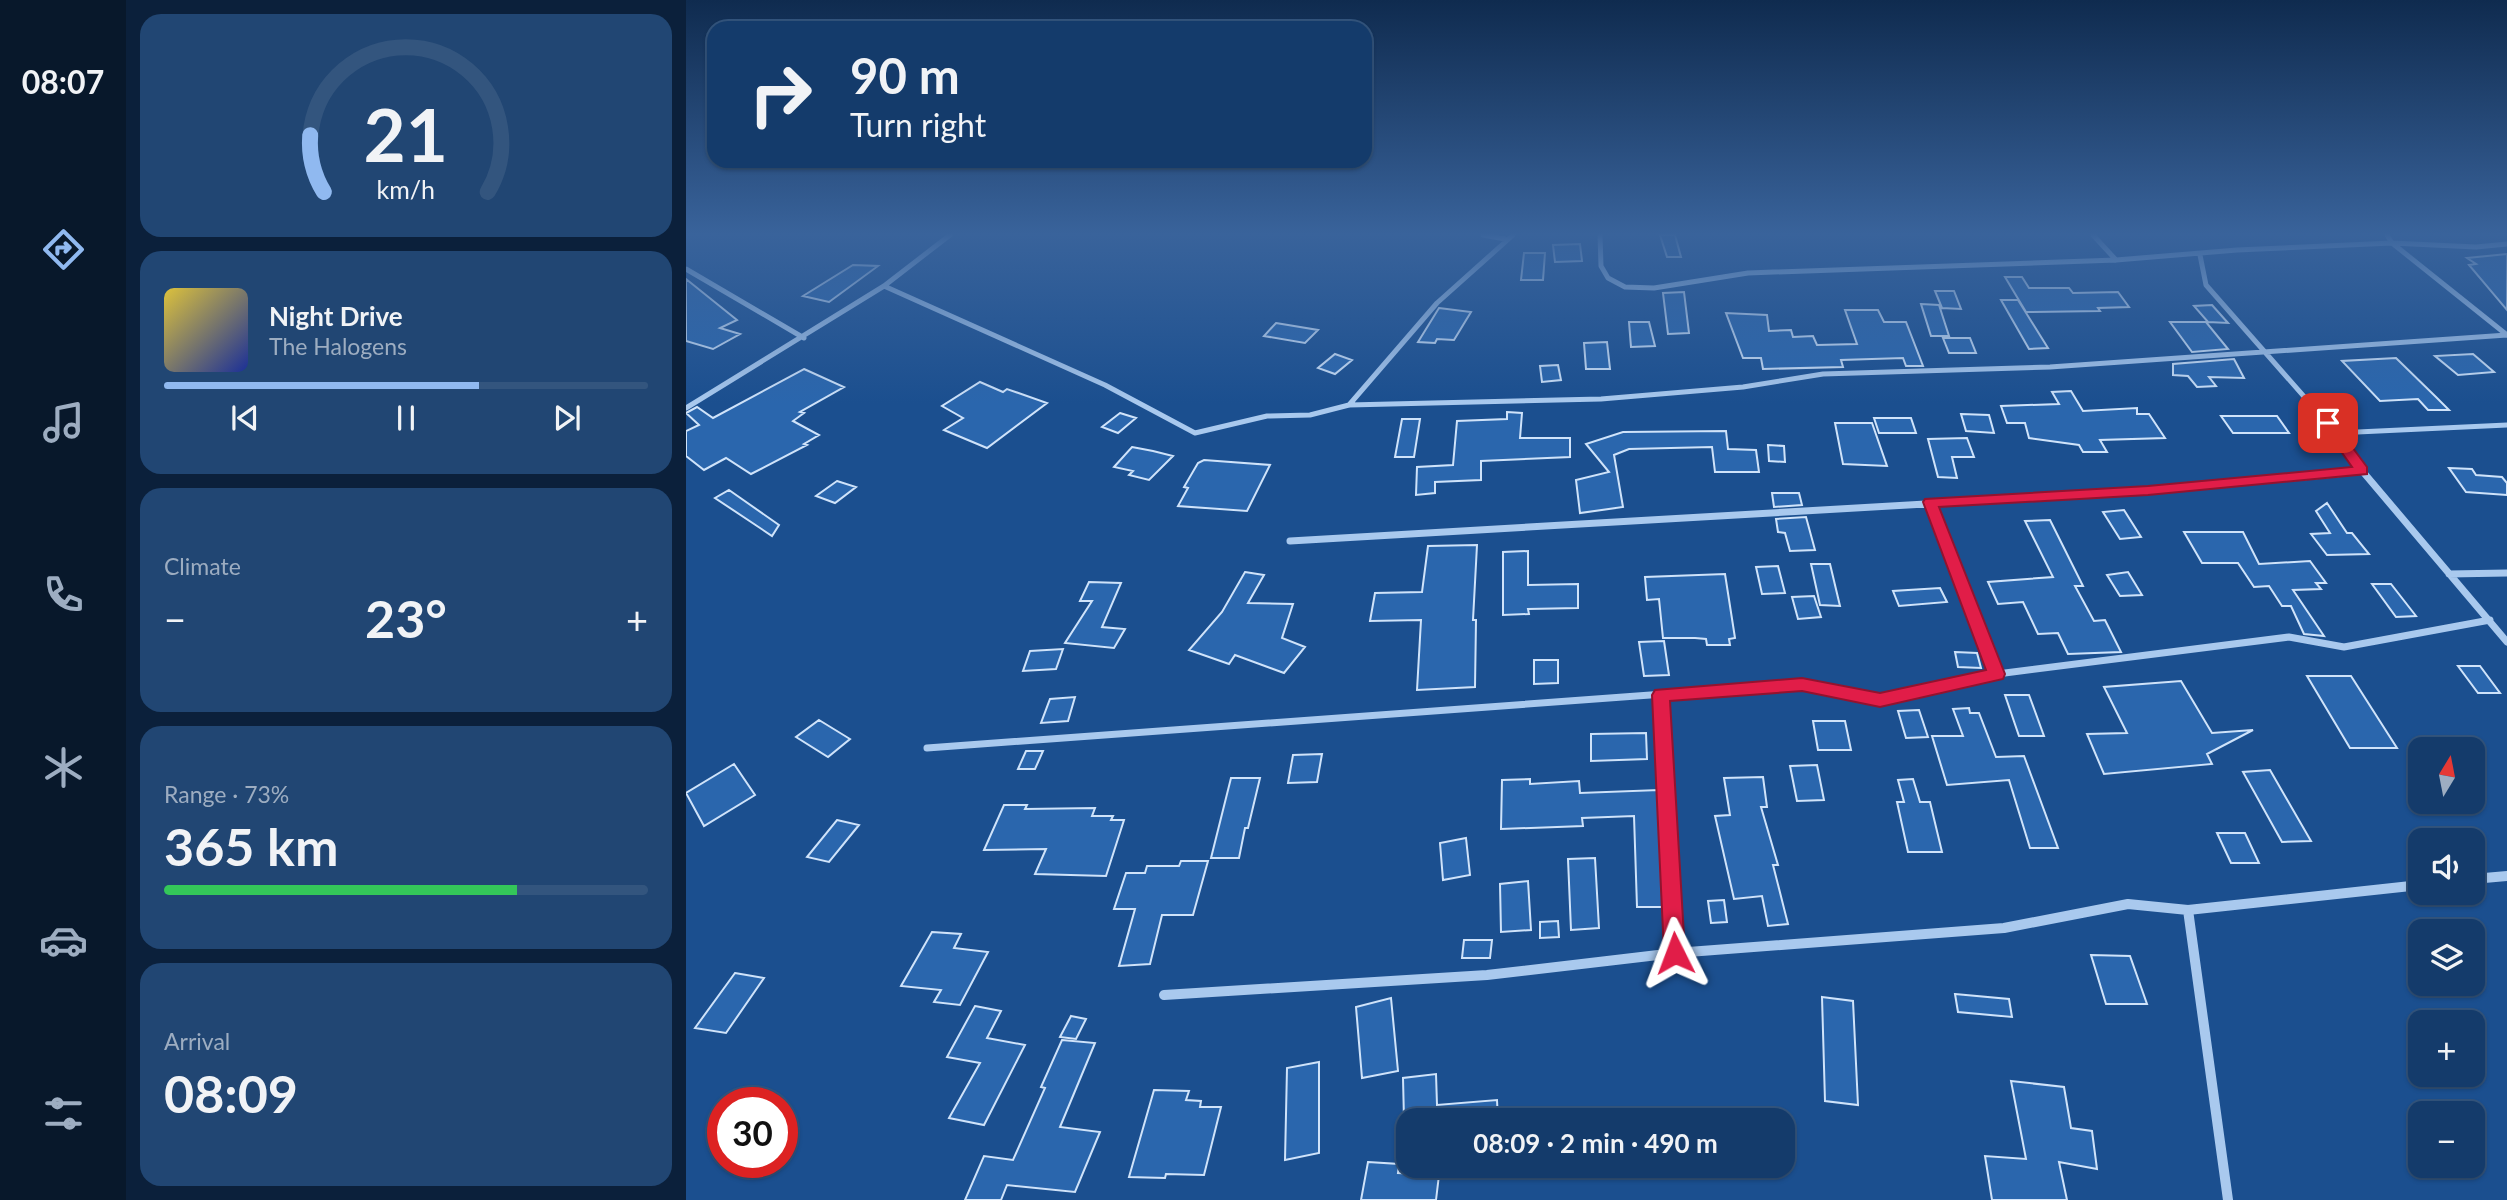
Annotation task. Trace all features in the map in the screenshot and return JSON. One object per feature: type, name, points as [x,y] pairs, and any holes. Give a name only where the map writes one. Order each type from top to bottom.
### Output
[{"type":"street","points":[[724,291],[804,338]]},
{"type":"street","points":[[686,408],[804,338],[876,291]]},
{"type":"street","points":[[895,291],[1105,385],[1195,433],[1267,416],[1310,415],[1349,405],[1601,399],[1742,387],[1824,374],[2050,367],[2263,349],[2507,335]]},
{"type":"street","points":[[1349,405],[1450,291]]},
{"type":"street","points":[[2211,291],[2336,433],[2362,471],[2507,642]]},
{"type":"street","points":[[2452,291],[2507,335]]},
{"type":"street","points":[[2336,433],[2507,425]]},
{"type":"street","points":[[1290,541],[2148,491],[2362,471]]},
{"type":"street","points":[[1930,502],[1997,674]]},
{"type":"street","points":[[2449,573],[2507,573]]},
{"type":"street","points":[[927,748],[1802,684],[1880,700],[1997,674],[2289,637],[2344,647],[2490,620]]},
{"type":"street","points":[[1661,695],[1675,953]]},
{"type":"street","points":[[2485,878],[2507,876]]},
{"type":"street","points":[[1164,995],[1487,975],[1675,953],[2004,928],[2128,904],[2188,910],[2408,886]]},
{"type":"street","points":[[2188,910],[2228,1200]]},
{"type":"building","points":[[686,291],[701,291],[737,320],[720,328],[740,334],[713,349],[686,341]]},
{"type":"building","points":[[811,291],[844,291],[829,302],[803,296]]},
{"type":"building","points":[[1935,291],[1954,291],[1961,309],[1942,308]]},
{"type":"building","points":[[2013,291],[2118,292],[2129,307],[2098,308],[2100,311],[2026,312]]},
{"type":"building","points":[[2491,291],[2507,291],[2507,310]]},
{"type":"building","points":[[1684,292],[1689,333],[1668,334],[1663,293]]},
{"type":"building","points":[[2001,300],[2018,300],[2048,348],[2029,349]]},
{"type":"building","points":[[1921,304],[1939,305],[1949,336],[1931,336]]},
{"type":"building","points":[[2212,305],[2228,323],[2208,322],[2194,306]]},
{"type":"building","points":[[1439,308],[1471,312],[1454,340],[1418,342]]},
{"type":"building","points":[[1845,310],[1878,310],[1884,322],[1906,322],[1923,366],[1906,366],[1903,358],[1841,360],[1843,367],[1763,369],[1761,358],[1743,358],[1726,313],[1767,315],[1769,331],[1791,330],[1793,337],[1813,336],[1817,345],[1857,344]]},
{"type":"building","points":[[1629,322],[1649,322],[1655,346],[1631,347]]},
{"type":"building","points":[[2170,322],[2206,322],[2228,349],[2192,352]]},
{"type":"building","points":[[1276,323],[1318,330],[1305,343],[1264,336]]},
{"type":"building","points":[[1943,338],[1970,338],[1976,353],[1949,353]]},
{"type":"building","points":[[1607,342],[1610,369],[1586,369],[1584,343]]},
{"type":"building","points":[[1335,354],[1352,360],[1335,374],[1318,368]]},
{"type":"building","points":[[2473,354],[2494,372],[2458,375],[2435,356]]},
{"type":"building","points":[[2396,358],[2449,410],[2428,410],[2418,399],[2380,401],[2342,361]]},
{"type":"building","points":[[2234,359],[2244,378],[2209,377],[2216,386],[2197,387],[2188,376],[2173,375],[2173,364]]},
{"type":"building","points":[[1558,365],[1561,380],[1542,382],[1540,366]]},
{"type":"building","points":[[804,369],[844,387],[800,412],[804,413],[793,421],[819,435],[804,444],[807,445],[751,474],[726,458],[704,470],[686,456],[686,431],[699,425],[686,413],[697,407],[713,418]]},
{"type":"building","points":[[980,382],[1003,392],[1007,389],[1047,403],[987,448],[944,430],[963,418],[942,406]]},
{"type":"building","points":[[2071,391],[2083,411],[2137,408],[2137,414],[2149,414],[2165,438],[2100,440],[2107,452],[2083,452],[2079,445],[2029,438],[2025,423],[2007,423],[2001,406],[2059,404],[2052,392]]},
{"type":"building","points":[[1507,412],[1522,413],[1520,438],[1570,438],[1570,457],[1481,461],[1481,480],[1435,482],[1435,493],[1416,495],[1417,467],[1453,465],[1457,421],[1507,419]]},
{"type":"building","points":[[1120,413],[1136,418],[1118,433],[1102,427]]},
{"type":"building","points":[[1961,414],[1989,415],[1994,433],[1966,431]]},
{"type":"building","points":[[2221,416],[2277,416],[2289,433],[2233,433]]},
{"type":"building","points":[[1874,418],[1911,418],[1916,433],[1879,433]]},
{"type":"building","points":[[1402,419],[1420,419],[1414,457],[1395,457]]},
{"type":"building","points":[[1835,423],[1872,423],[1887,466],[1843,464]]},
{"type":"building","points":[[1726,431],[1728,449],[1756,450],[1759,472],[1715,472],[1712,447],[1629,449],[1614,455],[1623,507],[1580,513],[1576,480],[1609,472],[1586,444],[1623,432]]},
{"type":"building","points":[[1967,438],[1974,457],[1952,457],[1957,478],[1938,477],[1928,439]]},
{"type":"building","points":[[1768,445],[1784,446],[1785,462],[1769,461]]},
{"type":"building","points":[[1132,447],[1173,456],[1149,480],[1129,475],[1133,471],[1114,467]]},
{"type":"building","points":[[1204,460],[1270,465],[1247,511],[1178,506],[1188,488],[1184,487],[1198,463]]},
{"type":"building","points":[[2449,468],[2472,469],[2476,475],[2502,477],[2507,483],[2507,495],[2466,492]]},
{"type":"building","points":[[837,481],[856,487],[835,503],[816,496]]},
{"type":"building","points":[[729,490],[779,525],[772,536],[715,498]]},
{"type":"building","points":[[1772,493],[1799,493],[1802,505],[1774,507]]},
{"type":"building","points":[[2327,503],[2347,533],[2352,533],[2369,554],[2327,555],[2311,534],[2330,533],[2316,511]]},
{"type":"building","points":[[2124,510],[2141,537],[2120,539],[2103,512]]},
{"type":"building","points":[[1806,517],[1815,550],[1790,551],[1785,533],[1778,532],[1776,519]]},
{"type":"building","points":[[2050,520],[2083,586],[2075,586],[2094,621],[2105,620],[2121,652],[2068,654],[2058,633],[2038,634],[2023,602],[1998,604],[1988,582],[2053,577],[2025,521]]},
{"type":"building","points":[[2184,532],[2243,532],[2259,564],[2310,561],[2326,583],[2316,583],[2321,589],[2293,590],[2324,636],[2304,634],[2291,606],[2282,606],[2269,586],[2254,587],[2238,563],[2202,563]]},
{"type":"building","points":[[1477,545],[1473,620],[1476,620],[1475,687],[1417,690],[1421,620],[1370,621],[1375,593],[1422,592],[1428,546]]},
{"type":"building","points":[[1528,551],[1528,585],[1578,584],[1578,608],[1528,609],[1529,614],[1503,615],[1503,552]]},
{"type":"building","points":[[1811,564],[1830,564],[1840,606],[1820,605]]},
{"type":"building","points":[[1778,566],[1785,593],[1762,594],[1756,567]]},
{"type":"building","points":[[1245,572],[1264,575],[1248,603],[1293,604],[1282,638],[1305,647],[1284,673],[1235,655],[1229,664],[1189,650],[1222,612]]},
{"type":"building","points":[[2128,572],[2142,595],[2120,596],[2107,575]]},
{"type":"building","points":[[1725,574],[1735,638],[1729,639],[1730,645],[1707,645],[1706,639],[1663,638],[1659,599],[1647,600],[1645,577]]},
{"type":"building","points":[[1089,582],[1121,583],[1102,627],[1125,629],[1114,648],[1065,643],[1092,601],[1080,601]]},
{"type":"building","points":[[2372,584],[2391,584],[2416,616],[2396,617]]},
{"type":"building","points":[[1940,588],[1947,602],[1899,606],[1893,591]]},
{"type":"building","points":[[1814,596],[1821,617],[1798,619],[1792,597]]},
{"type":"building","points":[[1664,641],[1669,675],[1644,676],[1639,642]]},
{"type":"building","points":[[1063,649],[1056,669],[1023,671],[1030,651]]},
{"type":"building","points":[[1955,652],[1977,653],[1981,668],[1958,667]]},
{"type":"building","points":[[1534,660],[1558,660],[1558,683],[1534,684]]},
{"type":"building","points":[[2458,666],[2480,666],[2500,693],[2478,693]]},
{"type":"building","points":[[2307,676],[2351,676],[2397,748],[2350,748]]},
{"type":"building","points":[[2181,681],[2212,733],[2253,730],[2207,754],[2212,764],[2104,774],[2087,734],[2127,733],[2104,687]]},
{"type":"building","points":[[2005,695],[2029,695],[2044,736],[2019,736]]},
{"type":"building","points":[[1075,697],[1068,721],[1041,723],[1050,699]]},
{"type":"building","points":[[1969,708],[1970,713],[1979,713],[1996,757],[2024,756],[2058,848],[2030,848],[2009,780],[1947,785],[1932,736],[1963,736],[1953,709]]},
{"type":"building","points":[[1919,710],[1928,737],[1906,738],[1898,711]]},
{"type":"building","points":[[819,720],[850,739],[828,757],[796,737]]},
{"type":"building","points":[[1813,721],[1845,721],[1851,750],[1818,750]]},
{"type":"building","points":[[1646,733],[1647,759],[1591,761],[1591,734]]},
{"type":"building","points":[[1026,751],[1043,751],[1035,769],[1018,769]]},
{"type":"building","points":[[1322,754],[1317,782],[1288,783],[1293,755]]},
{"type":"building","points":[[734,764],[755,795],[704,826],[686,793]]},
{"type":"building","points":[[1817,765],[1824,800],[1797,801],[1790,766]]},
{"type":"building","points":[[2270,770],[2311,841],[2282,842],[2243,772]]},
{"type":"building","points":[[1763,777],[1767,807],[1761,807],[1778,865],[1773,865],[1788,924],[1768,926],[1762,896],[1734,899],[1715,816],[1730,815],[1724,778]]},
{"type":"building","points":[[1231,778],[1260,778],[1239,858],[1211,858]]},
{"type":"building","points":[[1530,779],[1530,784],[1579,781],[1580,793],[1659,790],[1665,907],[1637,907],[1634,816],[1582,818],[1583,826],[1501,829],[1502,780]]},
{"type":"building","points":[[1913,779],[1920,802],[1930,802],[1942,852],[1908,852],[1897,802],[1904,802],[1898,780]]},
{"type":"building","points":[[1004,805],[1027,805],[1025,809],[1095,808],[1092,816],[1113,816],[1111,820],[1124,820],[1106,876],[1035,874],[1046,849],[984,850]]},
{"type":"building","points":[[837,820],[859,825],[829,862],[807,857]]},
{"type":"building","points":[[2217,833],[2245,833],[2259,863],[2231,863]]},
{"type":"building","points":[[1466,838],[1470,875],[1443,880],[1440,843]]},
{"type":"building","points":[[1595,858],[1599,928],[1571,930],[1568,859]]},
{"type":"building","points":[[1181,861],[1208,861],[1193,915],[1162,915],[1150,964],[1119,966],[1135,909],[1114,909],[1126,873],[1145,873],[1147,866],[1179,866]]},
{"type":"building","points":[[1528,881],[1531,930],[1501,932],[1500,884]]},
{"type":"building","points":[[1724,900],[1727,922],[1711,923],[1708,901]]},
{"type":"building","points":[[1558,921],[1559,937],[1540,938],[1540,922]]},
{"type":"building","points":[[932,932],[961,934],[954,948],[988,952],[960,1005],[934,1002],[941,990],[901,986]]},
{"type":"building","points":[[1464,940],[1492,940],[1490,958],[1462,958]]},
{"type":"building","points":[[2091,955],[2130,956],[2147,1004],[2106,1004]]},
{"type":"building","points":[[735,973],[764,978],[726,1033],[695,1028]]},
{"type":"building","points":[[1955,994],[2009,999],[2012,1017],[1958,1012]]},
{"type":"building","points":[[1822,997],[1853,1001],[1858,1105],[1825,1101]]},
{"type":"building","points":[[1391,998],[1398,1071],[1362,1078],[1356,1007]]},
{"type":"building","points":[[975,1006],[1001,1011],[987,1038],[1025,1045],[984,1125],[949,1118],[980,1063],[947,1057]]},
{"type":"building","points":[[1071,1016],[1086,1019],[1076,1039],[1060,1037]]},
{"type":"building","points":[[1062,1040],[1095,1043],[1060,1127],[1100,1132],[1075,1192],[1007,1185],[1001,1200],[965,1200],[984,1156],[1013,1160],[1045,1088],[1041,1087]]},
{"type":"building","points":[[1319,1062],[1319,1153],[1285,1160],[1287,1068]]},
{"type":"building","points":[[1436,1074],[1437,1105],[1497,1100],[1497,1108],[1404,1108],[1403,1078]]},
{"type":"building","points":[[2011,1081],[2064,1087],[2071,1128],[2092,1131],[2097,1169],[2059,1162],[2067,1200],[1992,1200],[1985,1156],[2026,1159]]},
{"type":"building","points":[[1154,1090],[1189,1091],[1186,1100],[1201,1101],[1200,1107],[1221,1107],[1204,1175],[1129,1177]]},
{"type":"building","points":[[1368,1162],[1396,1164],[1396,1178],[1439,1178],[1436,1200],[1361,1200]]},
{"type":"route","points":[[1675,953],[1661,695],[1802,684],[1880,700],[1997,674],[1930,502],[2148,491],[2362,471],[2328,423]]}]
